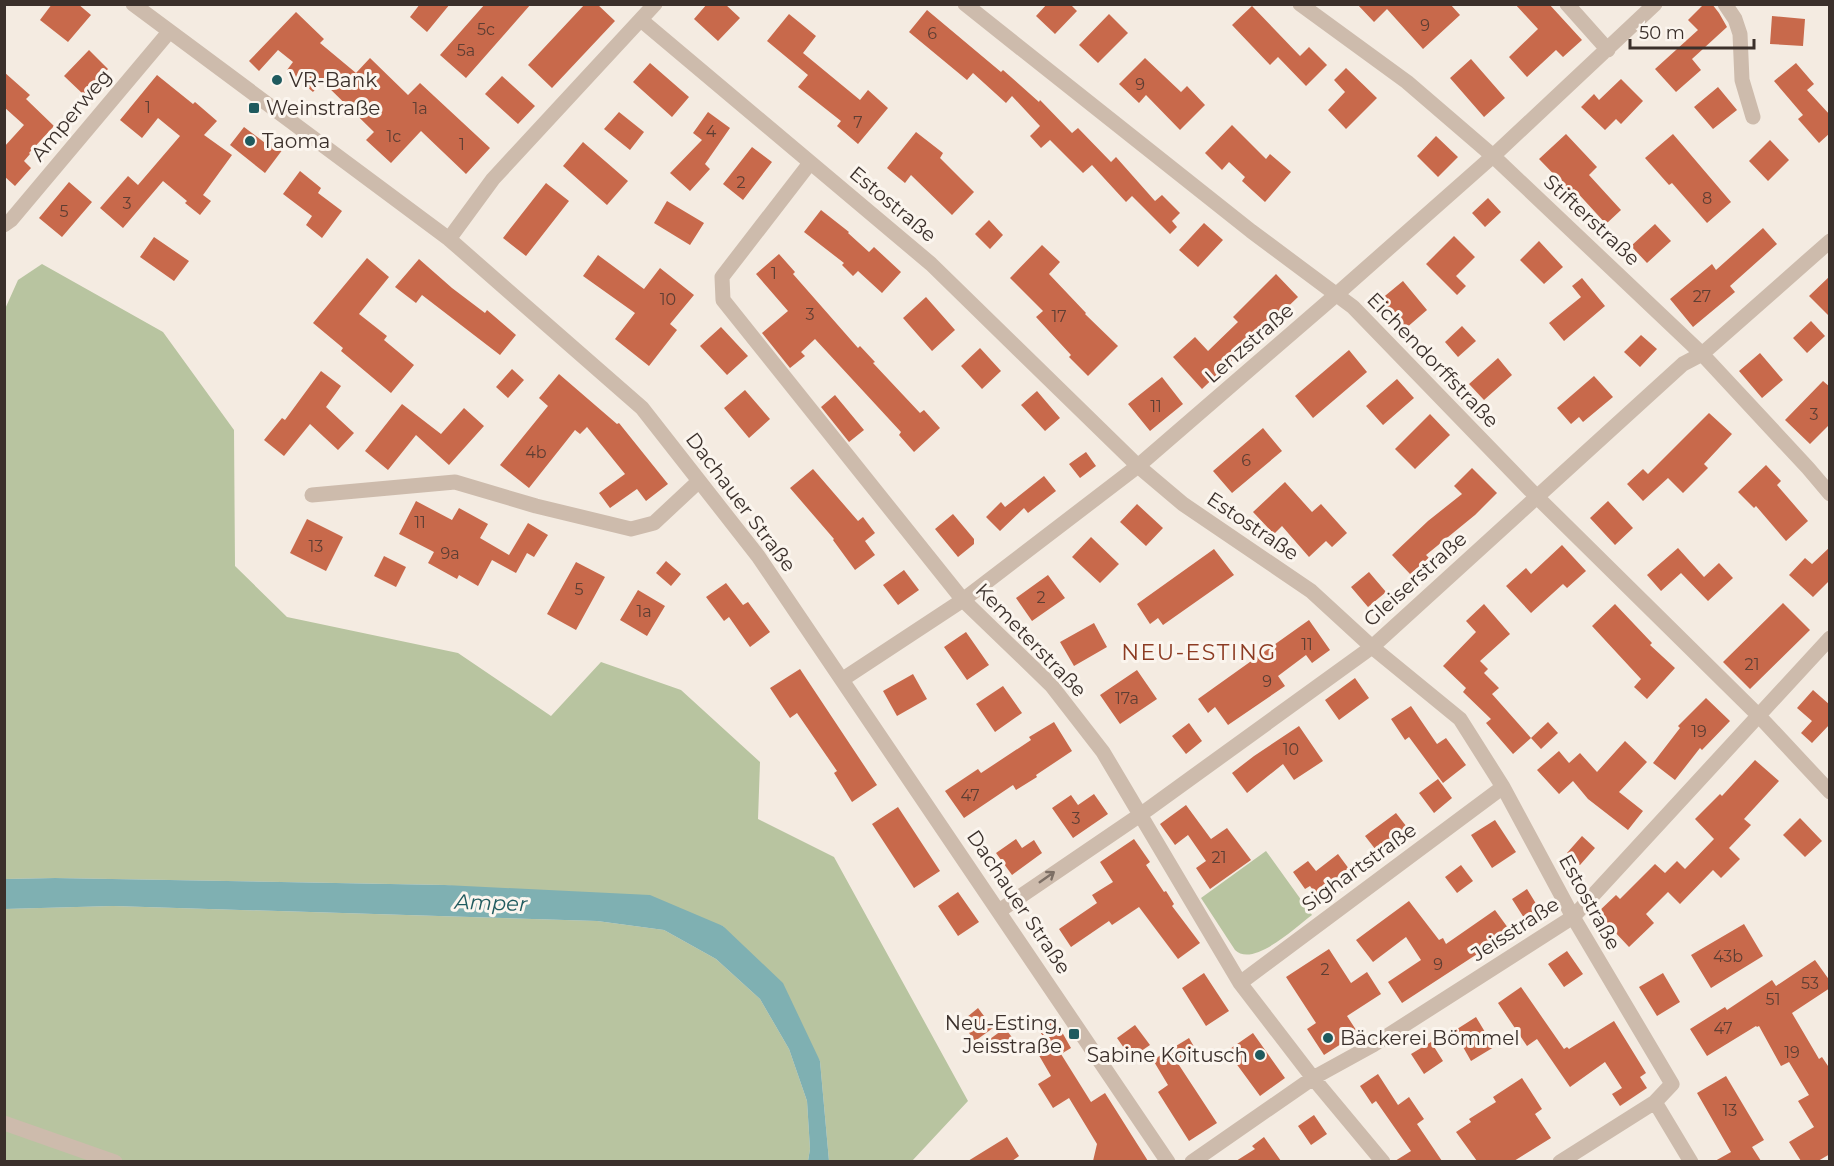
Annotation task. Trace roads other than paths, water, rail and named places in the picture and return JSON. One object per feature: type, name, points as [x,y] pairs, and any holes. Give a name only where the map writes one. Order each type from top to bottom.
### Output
[{"type":"street","name":"Dachauer Straße","points":[[133,4],[449,238],[642,408],[758,556],[1168,1161]]},
{"type":"street","points":[[449,238],[493,179],[655,4]]},
{"type":"street","name":"Eichendorffstraße","points":[[965,4],[1251,231],[1338,294],[1759,716],[1830,792]]},
{"type":"street","name":"Stifterstraße","points":[[1300,4],[1407,82],[1493,156],[1702,354],[1830,494]]},
{"type":"street","points":[[1567,4],[1608,50]]},
{"type":"street","name":"Lenzstraße","points":[[843,679],[963,600],[1138,466],[1338,294],[1493,156],[1608,50],[1654,4]]},
{"type":"street","points":[[1725,4],[1735,19],[1740,34],[1742,80],[1753,117]]},
{"type":"street","name":"Estostraße","points":[[641,20],[931,264],[1138,466],[1184,504],[1311,591],[1372,647],[1461,719],[1503,787],[1573,917],[1672,1084],[1655,1102]]},
{"type":"street","name":"Amperweg","points":[[4,225],[11,220],[169,32]]},
{"type":"street","name":"Kemeterstraße","points":[[810,163],[722,277],[723,300],[963,600],[1051,685],[1103,752],[1240,983],[1313,1078],[1383,1161]]},
{"type":"street","name":"Gleiserstraße","points":[[999,911],[1140,815],[1372,647],[1683,364],[1702,354],[1830,241]]},
{"type":"street","points":[[312,495],[455,482],[536,506],[631,529],[654,523],[699,481]]},
{"type":"street","name":"Jeisstraße","points":[[1192,1161],[1313,1078],[1373,1045],[1573,917],[1830,638]]},
{"type":"street","name":"Sighartstraße","points":[[1240,983],[1503,787]]},
{"type":"street","points":[[1560,1161],[1655,1102],[1691,1161]]},
{"type":"street","points":[[4,1123],[116,1161]]},
{"type":"water","name":"Amper","points":[[5,879],[445,885],[650,895],[723,926],[783,983],[820,1061],[829,1161],[808,1161],[810,1149],[807,1101],[789,1049],[760,999],[716,959],[664,930],[597,921],[113,906],[5,909]]},
{"type":"place","name":"VR-Bank","points":[[277,80]]},
{"type":"place","name":"Weinstraße","points":[[254,108]]},
{"type":"place","name":"Taoma","points":[[250,141]]},
{"type":"place","name":"Neu-Esting, Jeisstraße","points":[[1074,1034]]},
{"type":"place","name":"Bäckerei Bömmel","points":[[1328,1038]]},
{"type":"place","name":"Sabine Koitusch","points":[[1260,1055]]},
{"type":"district","name":"NEU-ESTING","points":[[1199,652]]}]
